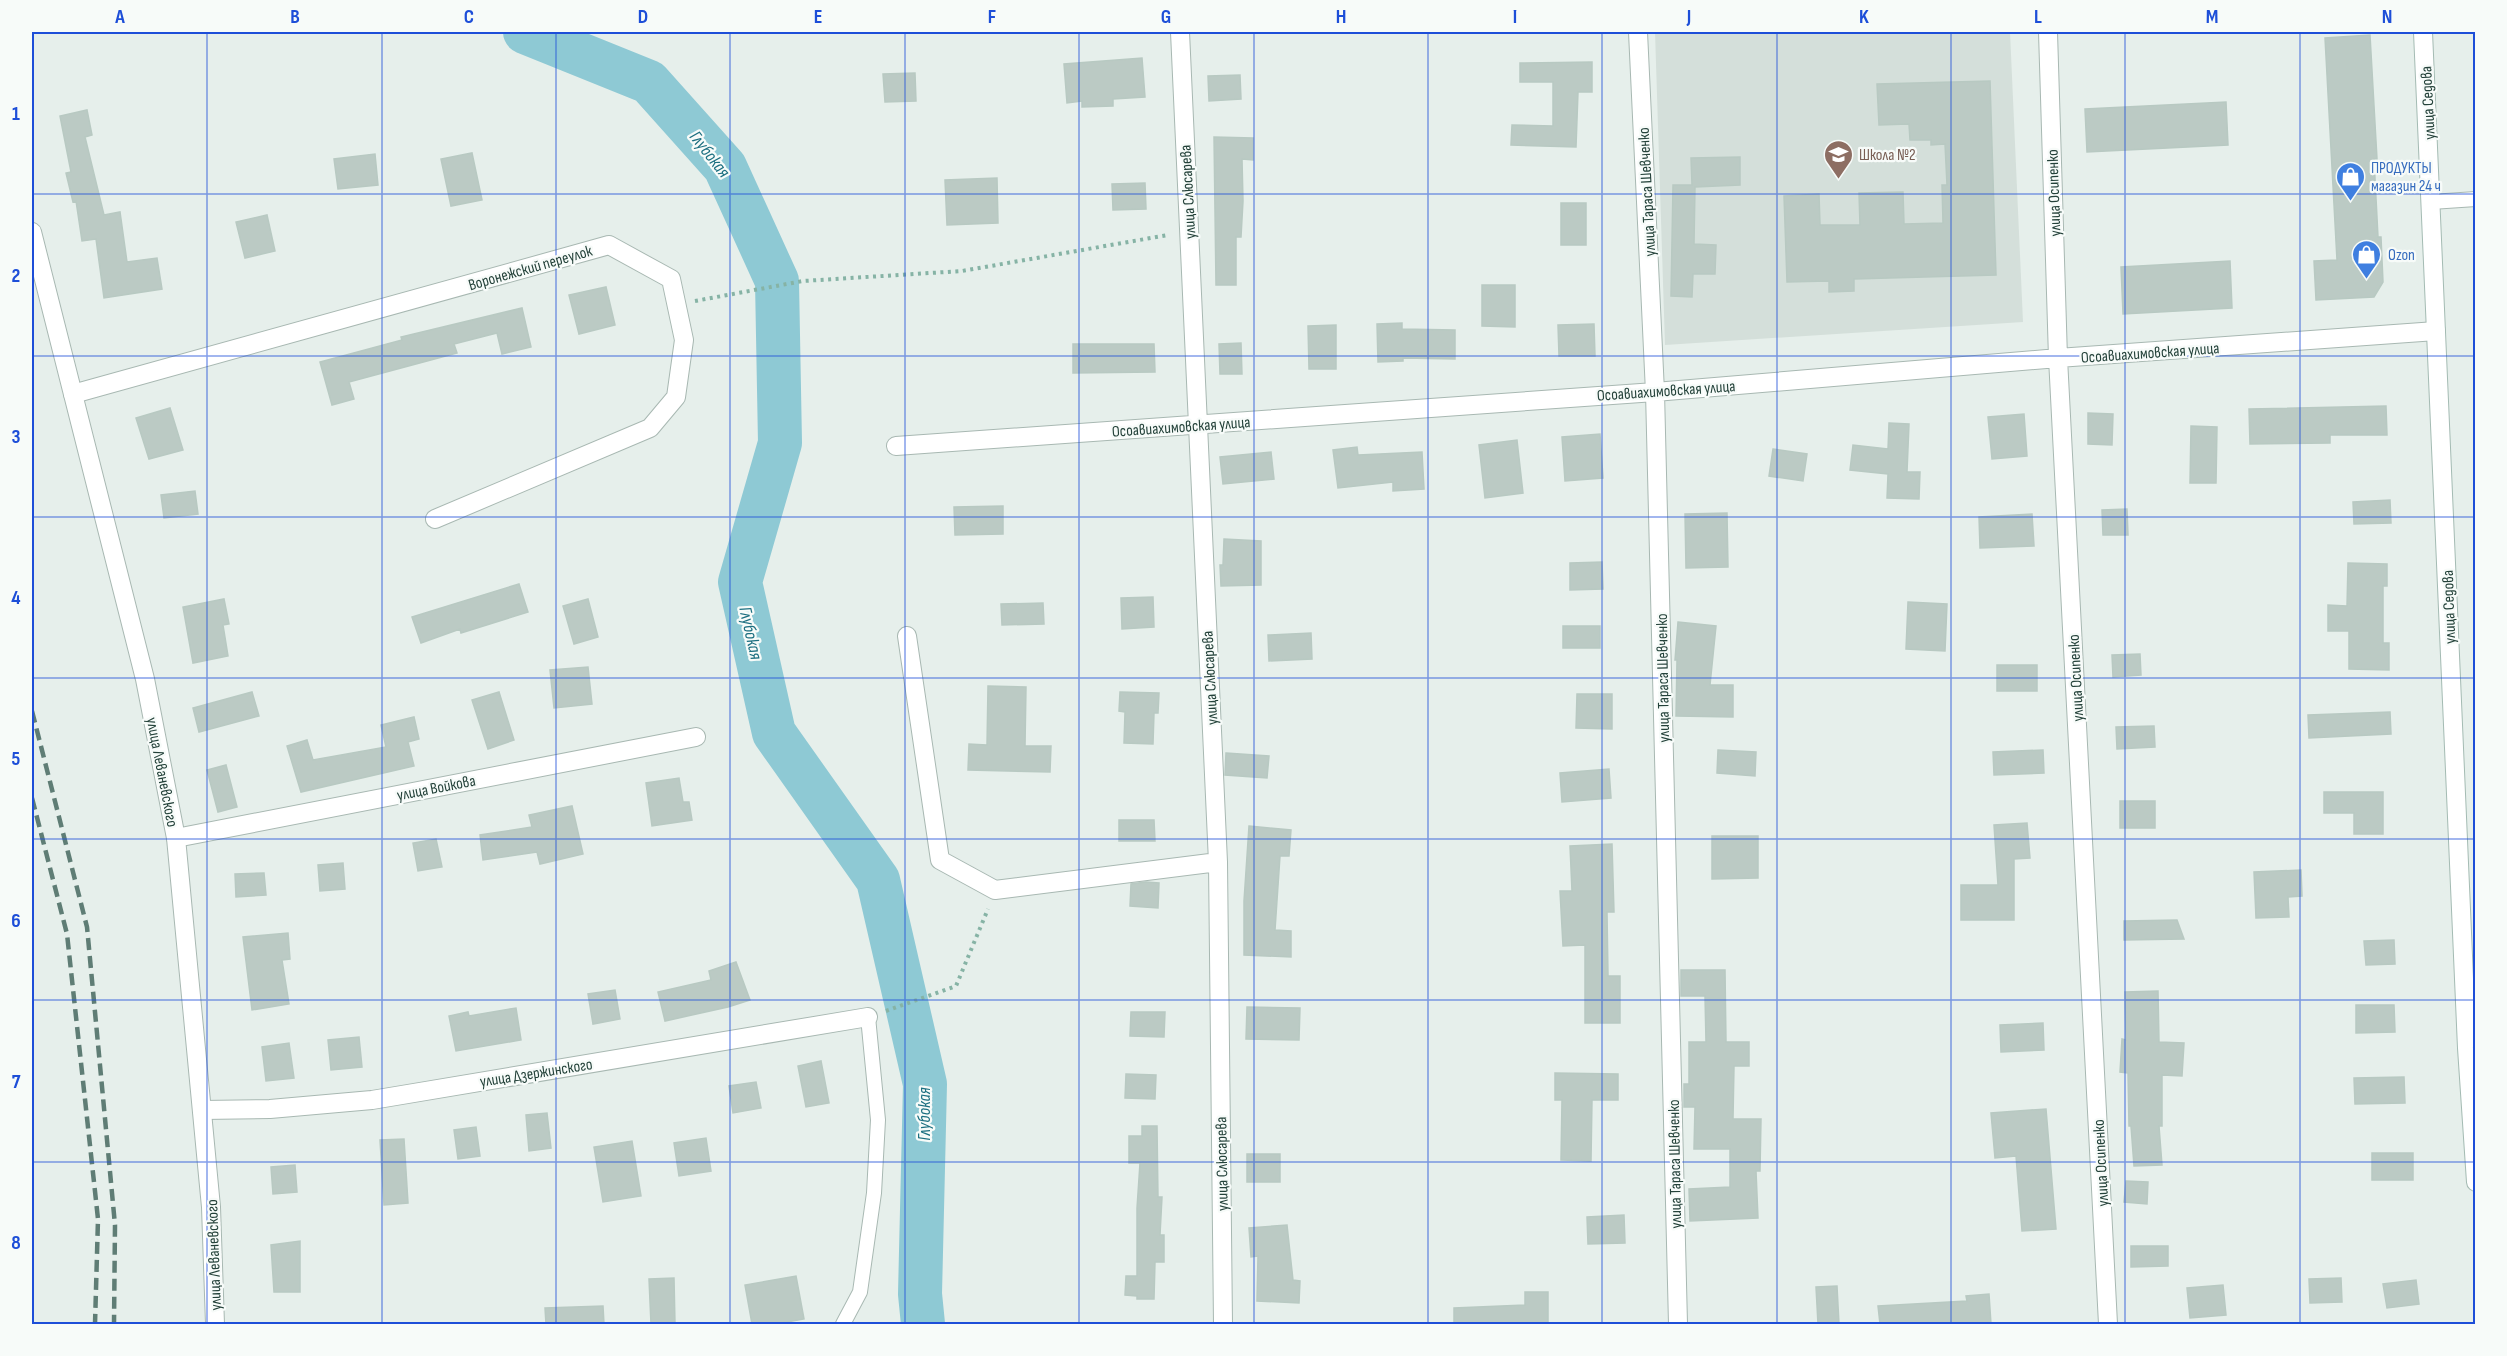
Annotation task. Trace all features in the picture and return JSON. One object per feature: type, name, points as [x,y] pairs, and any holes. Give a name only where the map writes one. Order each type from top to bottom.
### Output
[{"type":"street","name":"улица Слюсарева","points":[[1180,32],[1218,862],[1223,1324]]},
{"type":"street","name":"улица Тараса Шевченко","points":[[1638,32],[1655,392],[1678,1324]]},
{"type":"street","name":"улица Осипенко","points":[[2048,32],[2058,358],[2108,1324]]},
{"type":"street","name":"улица Седова","points":[[2423,32],[2471,1048],[2475,1182]]},
{"type":"street","name":"улица Леваневского","points":[[32,232],[146,679],[176,838],[183,930],[212,1207],[215,1324]]},
{"type":"street","name":"Воронежский переулок","points":[[73,394],[609,245],[671,279],[684,340],[676,397],[650,428],[435,519]]},
{"type":"street","name":"Осоавиахимовская улица","points":[[896,446],[1655,392],[2058,358],[2436,331]]},
{"type":"street","points":[[907,636],[940,860],[995,890],[1218,862]]},
{"type":"street","name":"улица Войкова","points":[[176,838],[696,737]]},
{"type":"street","name":"улица Дзержинского","points":[[202,1110],[270,1109],[372,1100],[868,1017]]},
{"type":"lane","points":[[2431,202],[2475,199]]},
{"type":"lane","points":[[843,1324],[860,1292],[874,1193],[878,1120],[868,1017]]},
{"type":"path","points":[[676,304],[726,297],[803,281],[962,271],[1189,231]]},
{"type":"path","points":[[868,1017],[956,986],[995,890]]},
{"type":"shaded area","name":"Школа №2","points":[[1655,32],[2010,32],[2023,322],[1665,345]]},
{"type":"building","points":[[2370,35],[2377,159],[2374,159],[2378,237],[2381,237],[2383,282],[2374,297],[2316,300],[2314,261],[2337,260],[2325,38]]},
{"type":"building","points":[[1142,58],[1145,97],[1113,99],[1113,106],[1082,107],[1082,101],[1067,103],[1064,64]]},
{"type":"building","points":[[1592,62],[1592,92],[1578,92],[1576,147],[1511,145],[1512,125],[1553,126],[1553,82],[1520,82],[1520,63]]},
{"type":"building","points":[[915,73],[916,101],[885,102],[883,74]]},
{"type":"building","points":[[1240,75],[1241,99],[1209,101],[1208,76]]},
{"type":"building","points":[[1990,81],[1996,275],[1854,279],[1854,291],[1829,292],[1829,281],[1787,282],[1784,196],[1819,194],[1820,225],[1860,225],[1859,193],[1903,192],[1904,224],[1943,223],[1942,185],[1947,185],[1945,144],[1931,145],[1931,140],[1910,140],[1909,124],[1879,125],[1877,84]]},
{"type":"building","points":[[2226,102],[2228,145],[2087,152],[2085,109]]},
{"type":"building","points":[[87,110],[92,135],[85,137],[104,215],[120,212],[127,262],[157,258],[162,289],[104,298],[96,239],[82,241],[76,201],[73,202],[66,173],[71,172],[60,116]]},
{"type":"building","points":[[1214,137],[1253,138],[1253,160],[1242,159],[1243,201],[1241,237],[1236,237],[1236,285],[1216,285]]},
{"type":"building","points":[[472,153],[482,200],[451,206],[441,159]]},
{"type":"building","points":[[375,154],[378,185],[338,189],[334,159]]},
{"type":"building","points":[[1740,157],[1740,185],[1695,187],[1694,244],[1716,245],[1715,274],[1693,274],[1692,297],[1671,296],[1673,185],[1692,185],[1691,158]]},
{"type":"building","points":[[997,178],[998,223],[947,225],[945,180]]},
{"type":"building","points":[[1145,183],[1146,209],[1113,210],[1112,184]]},
{"type":"building","points":[[1561,203],[1586,203],[1586,245],[1561,245]]},
{"type":"building","points":[[267,215],[275,251],[245,258],[236,222]]},
{"type":"building","points":[[2230,261],[2232,308],[2123,314],[2121,267]]},
{"type":"building","points":[[1482,285],[1515,285],[1515,327],[1482,326]]},
{"type":"building","points":[[606,287],[615,325],[579,334],[569,295]]},
{"type":"building","points":[[522,308],[531,347],[502,354],[497,333],[454,344],[457,353],[349,382],[354,399],[332,405],[320,362],[402,340],[401,337]]},
{"type":"building","points":[[1402,323],[1402,329],[1455,330],[1455,359],[1403,358],[1403,361],[1378,362],[1377,324]]},
{"type":"building","points":[[1594,324],[1595,356],[1559,356],[1558,325]]},
{"type":"building","points":[[1336,325],[1336,369],[1309,369],[1308,326]]},
{"type":"building","points":[[1241,343],[1242,374],[1220,374],[1219,344]]},
{"type":"building","points":[[1073,344],[1154,344],[1155,372],[1073,373]]},
{"type":"building","points":[[2386,406],[2387,435],[2330,435],[2330,443],[2250,444],[2249,409]]},
{"type":"building","points":[[170,408],[183,450],[149,459],[136,418]]},
{"type":"building","points":[[2088,413],[2113,414],[2112,445],[2088,444]]},
{"type":"building","points":[[2024,414],[2027,456],[1992,459],[1988,417]]},
{"type":"building","points":[[1889,423],[1909,424],[1907,472],[1920,472],[1919,499],[1887,498],[1888,474],[1850,470],[1853,445],[1888,449]]},
{"type":"building","points":[[2191,426],[2217,427],[2216,483],[2190,483]]},
{"type":"building","points":[[1600,434],[1603,478],[1565,481],[1562,437]]},
{"type":"building","points":[[1517,440],[1523,493],[1485,498],[1479,445]]},
{"type":"building","points":[[1357,447],[1358,455],[1422,452],[1424,489],[1393,491],[1393,482],[1338,488],[1333,450]]},
{"type":"building","points":[[1773,449],[1807,454],[1803,481],[1769,476]]},
{"type":"building","points":[[1271,452],[1274,479],[1223,484],[1220,457]]},
{"type":"building","points":[[195,491],[198,514],[164,518],[161,495]]},
{"type":"building","points":[[2390,500],[2391,523],[2354,524],[2353,502]]},
{"type":"building","points":[[1003,506],[1003,534],[955,535],[954,507]]},
{"type":"building","points":[[2127,509],[2128,535],[2103,535],[2102,510]]},
{"type":"building","points":[[1727,513],[1728,567],[1686,568],[1685,514]]},
{"type":"building","points":[[2032,514],[2034,546],[1980,548],[1979,517]]},
{"type":"building","points":[[1224,539],[1261,541],[1261,585],[1221,586],[1220,565],[1223,565]]},
{"type":"building","points":[[1602,562],[1603,589],[1570,590],[1570,563]]},
{"type":"building","points":[[2348,563],[2387,564],[2387,586],[2383,586],[2383,643],[2389,643],[2389,670],[2349,669],[2349,631],[2328,631],[2328,605],[2347,606]]},
{"type":"building","points":[[519,584],[528,612],[461,633],[460,629],[421,643],[412,617]]},
{"type":"building","points":[[1153,597],[1154,627],[1122,629],[1121,598]]},
{"type":"building","points":[[224,599],[229,624],[223,625],[228,656],[193,663],[183,607]]},
{"type":"building","points":[[588,599],[598,637],[574,644],[563,606]]},
{"type":"building","points":[[1908,602],[1947,604],[1945,651],[1906,649]]},
{"type":"building","points":[[1043,603],[1044,624],[1002,625],[1001,604]]},
{"type":"building","points":[[1678,622],[1716,626],[1710,685],[1733,685],[1733,717],[1676,716],[1677,660],[1675,660]]},
{"type":"building","points":[[1563,626],[1600,626],[1600,648],[1563,648]]},
{"type":"building","points":[[1311,633],[1312,659],[1269,661],[1268,635]]},
{"type":"building","points":[[2140,654],[2141,675],[2113,677],[2112,655]]},
{"type":"building","points":[[1997,665],[2037,665],[2037,691],[1997,691]]},
{"type":"building","points":[[588,667],[592,704],[554,708],[550,670]]},
{"type":"building","points":[[988,686],[1026,687],[1025,746],[1051,746],[1050,772],[968,770],[969,744],[987,745]]},
{"type":"building","points":[[252,692],[259,716],[199,732],[193,708]]},
{"type":"building","points":[[499,692],[514,740],[488,749],[472,700]]},
{"type":"building","points":[[1120,692],[1159,693],[1158,713],[1154,713],[1153,744],[1124,743],[1125,712],[1119,711]]},
{"type":"building","points":[[1577,694],[1612,694],[1612,729],[1576,728]]},
{"type":"building","points":[[2390,712],[2391,734],[2309,738],[2308,715]]},
{"type":"building","points":[[414,717],[419,739],[408,742],[414,766],[301,792],[287,746],[307,740],[313,760],[386,747],[381,725]]},
{"type":"building","points":[[2154,726],[2155,747],[2117,749],[2116,727]]},
{"type":"building","points":[[1718,750],[1756,752],[1755,776],[1717,773]]},
{"type":"building","points":[[2043,750],[2044,773],[1994,775],[1993,752]]},
{"type":"building","points":[[1226,753],[1269,756],[1267,778],[1225,775]]},
{"type":"building","points":[[226,765],[237,807],[218,812],[207,770]]},
{"type":"building","points":[[1609,769],[1611,798],[1562,802],[1560,773]]},
{"type":"building","points":[[679,778],[683,802],[689,802],[692,820],[652,826],[646,783]]},
{"type":"building","points":[[2324,792],[2383,792],[2383,834],[2354,834],[2354,813],[2324,813]]},
{"type":"building","points":[[2120,801],[2155,801],[2155,828],[2120,828]]},
{"type":"building","points":[[572,806],[583,854],[540,864],[537,852],[483,860],[480,835],[532,827],[529,815]]},
{"type":"building","points":[[1119,820],[1154,820],[1155,841],[1119,841]]},
{"type":"building","points":[[2027,823],[2030,858],[2014,859],[2014,920],[1961,920],[1961,885],[1998,885],[1994,825]]},
{"type":"building","points":[[1249,826],[1291,830],[1289,856],[1280,856],[1275,930],[1291,931],[1291,957],[1244,955],[1244,901]]},
{"type":"building","points":[[1712,836],[1758,836],[1758,878],[1712,879]]},
{"type":"building","points":[[436,839],[442,867],[418,871],[413,843]]},
{"type":"building","points":[[1612,844],[1614,912],[1607,912],[1608,976],[1620,976],[1620,1023],[1585,1023],[1585,945],[1563,946],[1560,891],[1572,891],[1570,846]]},
{"type":"building","points":[[343,863],[345,889],[320,891],[318,865]]},
{"type":"building","points":[[2301,870],[2302,896],[2288,897],[2289,917],[2256,918],[2254,872]]},
{"type":"building","points":[[264,873],[266,895],[236,897],[235,874]]},
{"type":"building","points":[[1159,883],[1158,908],[1130,906],[1131,884]]},
{"type":"building","points":[[2177,920],[2184,939],[2124,940],[2124,921]]},
{"type":"building","points":[[288,933],[290,959],[282,960],[289,1004],[252,1010],[243,937]]},
{"type":"building","points":[[2394,940],[2395,964],[2366,965],[2364,941]]},
{"type":"building","points":[[736,962],[750,1000],[665,1021],[658,992],[711,980],[709,971]]},
{"type":"building","points":[[1681,970],[1725,970],[1726,1042],[1749,1042],[1749,1066],[1734,1066],[1733,1119],[1761,1119],[1760,1171],[1756,1171],[1758,1218],[1690,1221],[1689,1189],[1730,1187],[1730,1149],[1694,1149],[1695,1107],[1684,1107],[1684,1084],[1689,1084],[1689,1042],[1706,1042],[1705,996],[1681,996]]},
{"type":"building","points":[[615,990],[620,1019],[593,1024],[588,994]]},
{"type":"building","points":[[2158,991],[2159,1042],[2184,1043],[2182,1076],[2162,1075],[2162,1126],[2159,1126],[2162,1165],[2134,1166],[2131,1126],[2129,1126],[2128,1073],[2120,1072],[2122,1039],[2126,1040],[2125,992]]},
{"type":"building","points":[[2356,1005],[2394,1005],[2395,1032],[2356,1033]]},
{"type":"building","points":[[1247,1007],[1300,1008],[1299,1040],[1246,1039]]},
{"type":"building","points":[[516,1008],[521,1040],[456,1051],[449,1016],[468,1012],[469,1016]]},
{"type":"building","points":[[1131,1012],[1165,1012],[1164,1037],[1130,1036]]},
{"type":"building","points":[[2043,1023],[2044,1050],[2001,1052],[2000,1025]]},
{"type":"building","points":[[359,1037],[362,1067],[331,1070],[328,1040]]},
{"type":"building","points":[[289,1043],[294,1078],[266,1081],[262,1047]]},
{"type":"building","points":[[821,1061],[829,1103],[806,1107],[798,1066]]},
{"type":"building","points":[[1555,1073],[1618,1074],[1618,1100],[1592,1100],[1591,1161],[1561,1160],[1562,1100],[1555,1100]]},
{"type":"building","points":[[1126,1074],[1156,1075],[1155,1099],[1125,1098]]},
{"type":"building","points":[[2404,1077],[2405,1103],[2355,1104],[2354,1078]]},
{"type":"building","points":[[756,1082],[761,1108],[733,1113],[729,1086]]},
{"type":"building","points":[[2046,1109],[2056,1229],[2022,1231],[2016,1156],[1995,1158],[1991,1113]]},
{"type":"building","points":[[547,1113],[551,1148],[529,1151],[526,1115]]},
{"type":"building","points":[[1142,1126],[1157,1126],[1158,1197],[1162,1197],[1160,1235],[1164,1235],[1164,1262],[1155,1262],[1154,1299],[1137,1299],[1137,1296],[1125,1295],[1126,1276],[1137,1276],[1137,1208],[1140,1163],[1129,1163],[1129,1136],[1142,1136]]},
{"type":"building","points":[[476,1127],[480,1156],[458,1159],[454,1130]]},
{"type":"building","points":[[706,1138],[711,1171],[679,1176],[674,1143]]},
{"type":"building","points":[[404,1139],[408,1203],[384,1205],[380,1140]]},
{"type":"building","points":[[632,1141],[641,1196],[603,1202],[594,1147]]},
{"type":"building","points":[[2372,1153],[2413,1153],[2413,1180],[2372,1180]]},
{"type":"building","points":[[1247,1154],[1280,1154],[1280,1182],[1247,1182]]},
{"type":"building","points":[[295,1165],[297,1192],[273,1194],[271,1167]]},
{"type":"building","points":[[2126,1181],[2148,1182],[2147,1204],[2124,1202]]},
{"type":"building","points":[[1624,1215],[1625,1243],[1588,1244],[1587,1217]]},
{"type":"building","points":[[1287,1225],[1293,1280],[1300,1281],[1299,1303],[1257,1301],[1258,1256],[1251,1257],[1249,1228]]},
{"type":"building","points":[[300,1241],[300,1292],[274,1292],[271,1245]]},
{"type":"building","points":[[2131,1246],[2168,1246],[2168,1266],[2131,1267]]},
{"type":"building","points":[[796,1276],[804,1319],[776,1324],[752,1324],[745,1285]]},
{"type":"building","points":[[674,1278],[675,1324],[651,1324],[649,1279]]},
{"type":"building","points":[[2341,1278],[2342,1302],[2310,1303],[2309,1279]]},
{"type":"building","points":[[2416,1280],[2419,1304],[2387,1308],[2383,1284]]},
{"type":"building","points":[[2223,1285],[2226,1315],[2190,1318],[2187,1288]]},
{"type":"building","points":[[1837,1286],[1839,1324],[1818,1324],[1816,1287]]},
{"type":"building","points":[[1525,1292],[1548,1292],[1548,1324],[1454,1324],[1454,1308],[1525,1305]]},
{"type":"building","points":[[1989,1294],[1991,1324],[1880,1324],[1878,1306],[1967,1301],[1966,1296]]},
{"type":"building","points":[[603,1306],[604,1324],[546,1324],[545,1308]]},
{"type":"waterway","name":"Глубокая","points":[[525,32],[649,82],[725,167],[777,281],[780,443],[740,582],[774,733],[878,880],[925,1084],[920,1294],[923,1324]]},
{"type":"railway","points":[[32,711],[87,927],[115,1225],[114,1324]]},
{"type":"railway","points":[[32,798],[67,934],[98,1219],[95,1324]]},
{"type":"place","name":"Школа №2","points":[[1838,180]]},
{"type":"place","name":"ПРОДУКТЫ магазин 24 ч","points":[[2350,202]]},
{"type":"place","name":"Ozon","points":[[2367,280]]}]
